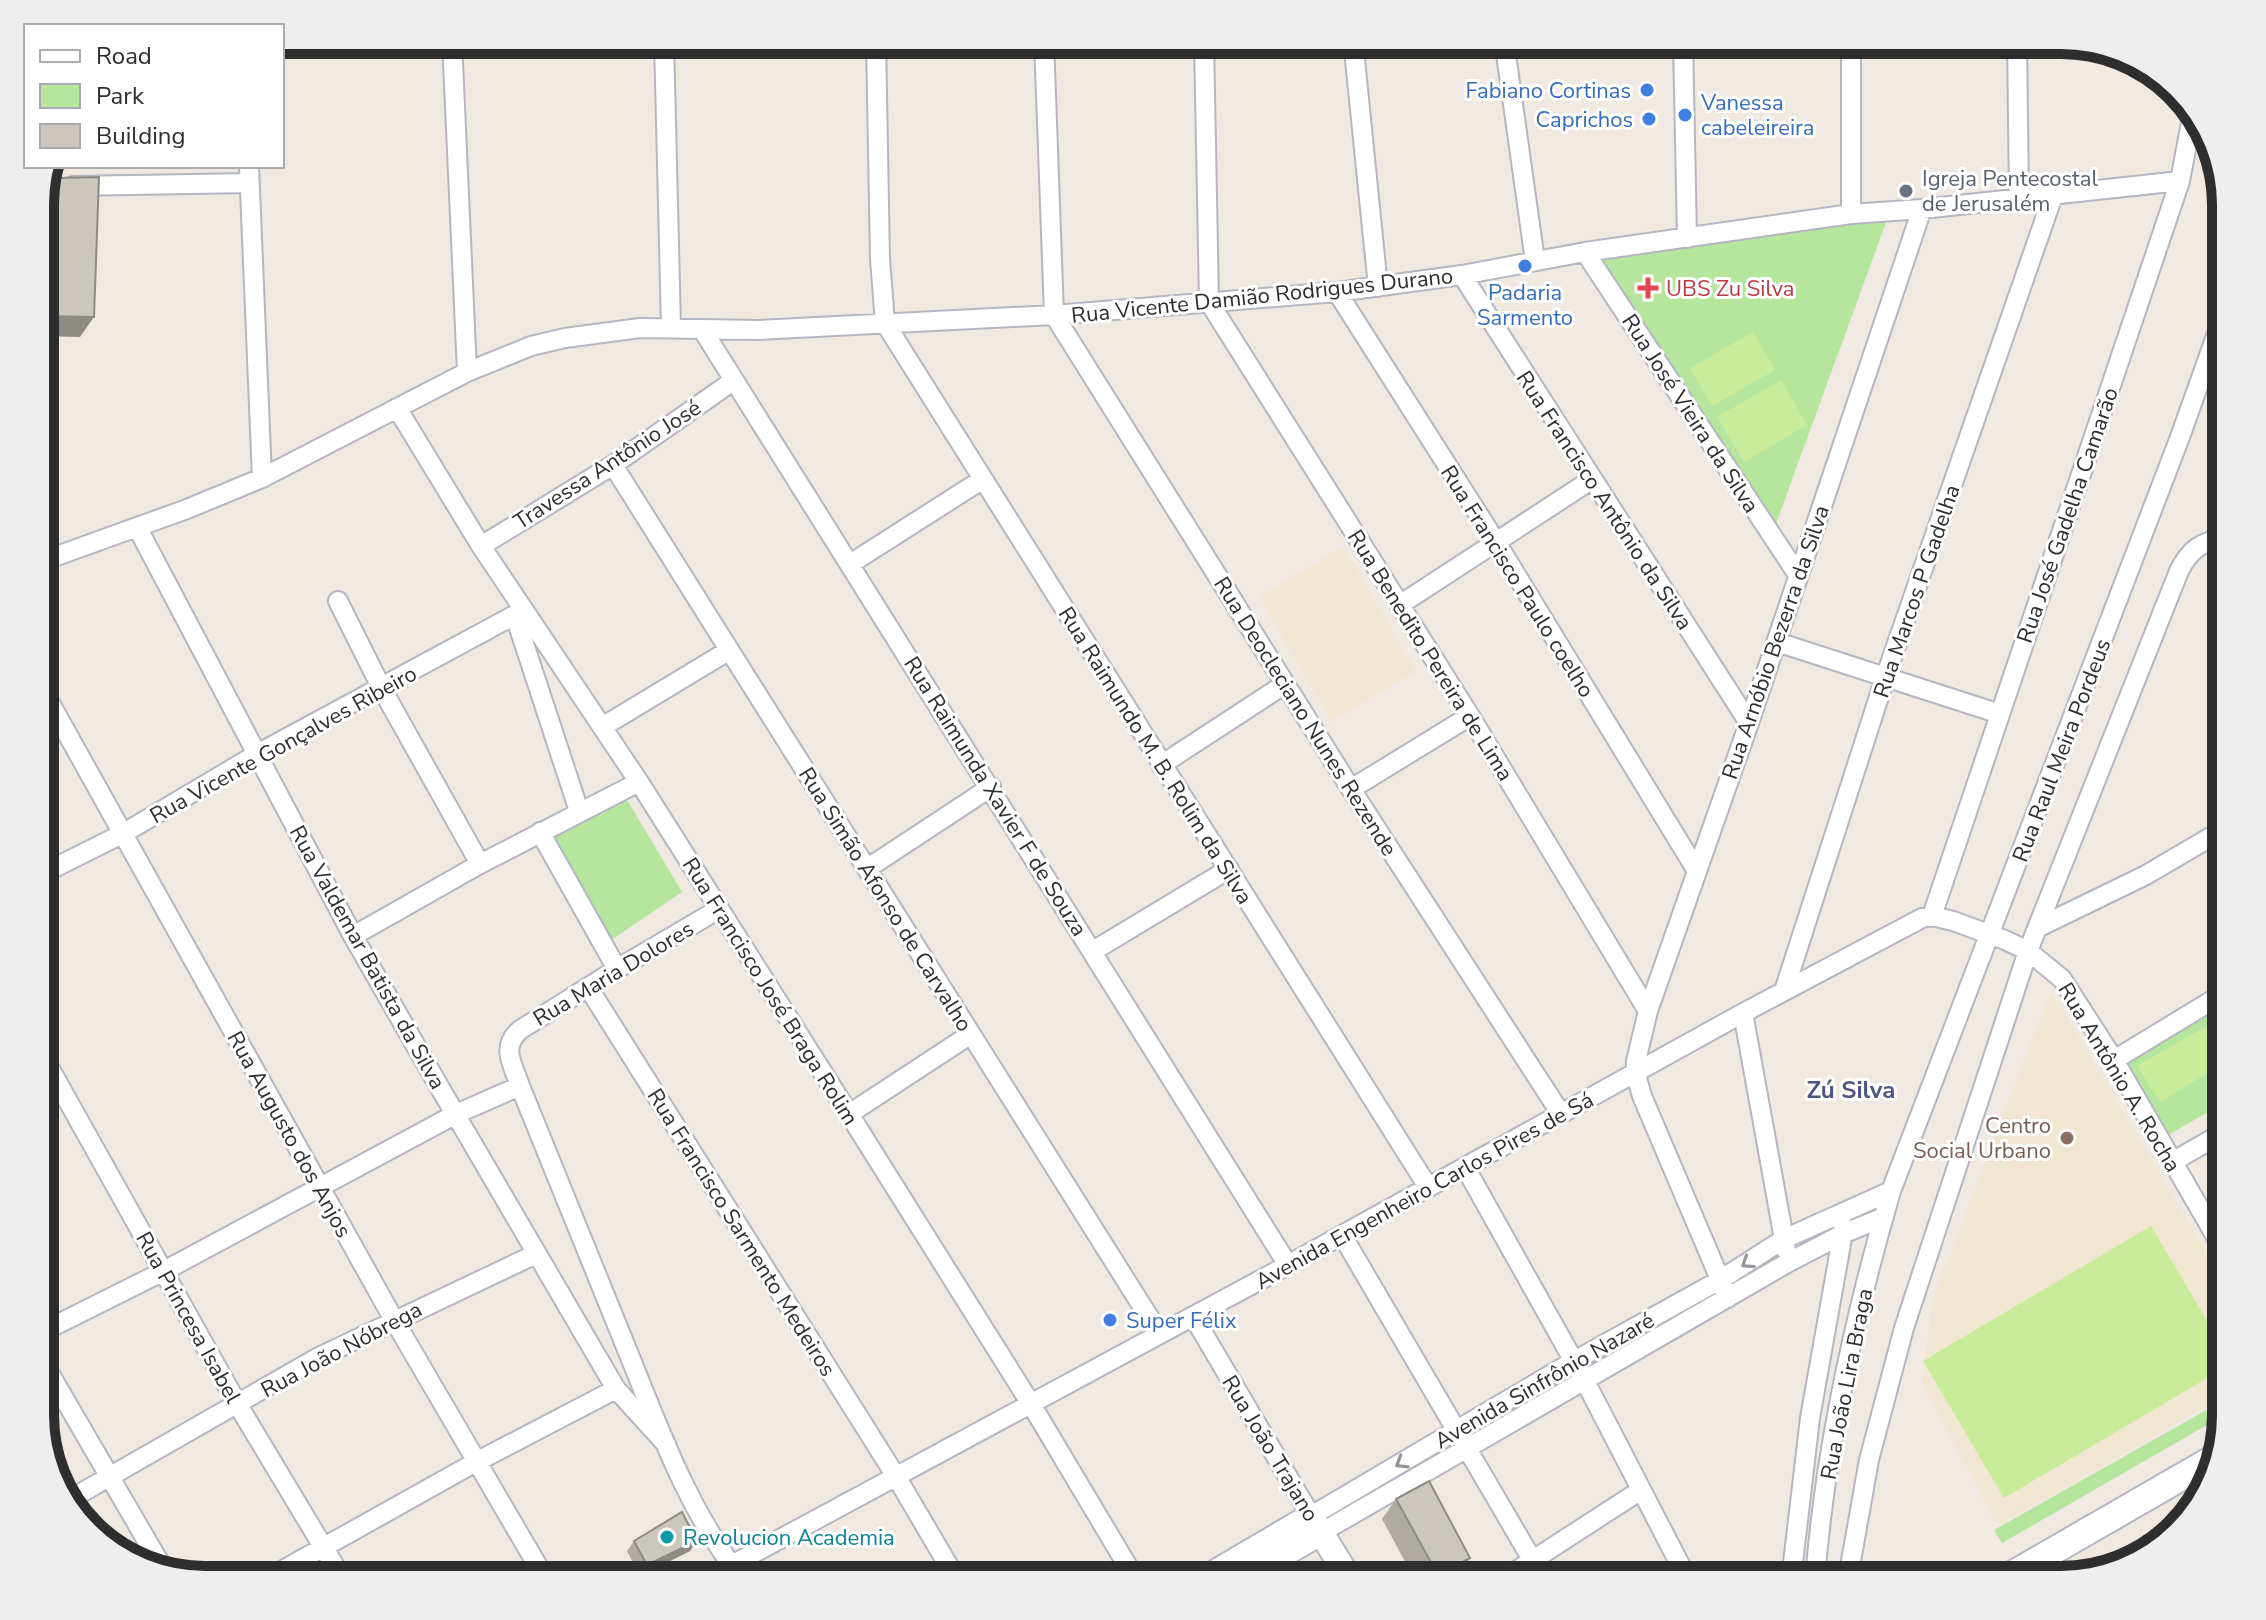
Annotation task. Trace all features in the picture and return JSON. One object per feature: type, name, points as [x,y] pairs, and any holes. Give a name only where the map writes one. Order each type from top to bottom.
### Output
[{"type":"main road","points":[[2027,1566],[2203,1464]]},
{"type":"street","points":[[453,54],[467,372]]},
{"type":"street","points":[[664,54],[671,327]]},
{"type":"street","points":[[876,54],[880,259],[885,323]]},
{"type":"street","points":[[1045,54],[1054,315]]},
{"type":"street","points":[[1204,54],[1209,302]]},
{"type":"street","points":[[1354,54],[1378,287]]},
{"type":"street","points":[[1506,54],[1535,261]]},
{"type":"street","points":[[1683,54],[1687,238]]},
{"type":"street","points":[[1851,54],[1851,214]]},
{"type":"street","points":[[2017,54],[2019,197]]},
{"type":"street","name":"Rua José Gadelha Camarão","points":[[1932,916],[2180,181],[2190,127]]},
{"type":"street","points":[[58,186],[249,174],[262,478]]},
{"type":"street","name":"Rua Vicente Damião Rodrigues Durano","points":[[54,557],[262,478],[467,372],[531,346],[605,332],[671,327],[759,330],[1054,315],[1337,292],[1851,214],[2180,181]]},
{"type":"street","name":"Rua Marcos P Gadelha","points":[[1784,991],[1886,675],[2054,193]]},
{"type":"street","name":"Rua Arnóbio Bezerra da Silva","points":[[1636,1075],[1636,1061],[1648,1011],[1777,642],[1922,209]]},
{"type":"street","name":"Rua José Vieira da Silva","points":[[1585,252],[1798,575]]},
{"type":"street","name":"Rua Francisco Antônio da Silva","points":[[1462,275],[1749,723]]},
{"type":"street","name":"Rua Francisco Paulo coelho","points":[[1337,292],[1496,542],[1697,871]]},
{"type":"street","name":"Rua Benedito Pereira de Lima","points":[[1209,302],[1401,604],[1648,1011]]},
{"type":"street","name":"Rua Deocleciano Nunes Rezende","points":[[1054,315],[1351,789],[1561,1114]]},
{"type":"street","name":"Rua Raimundo M. B. Rolim da Silva","points":[[885,323],[1428,1187]]},
{"type":"street","name":"Rua Raimunda Xavier F de Souza","points":[[702,329],[1288,1265]]},
{"type":"street","name":"Rua Raul Meira Pordeus","points":[[1891,1191],[1991,935],[2212,347]]},
{"type":"street","name":"Travessa Antônio José","points":[[481,546],[613,465],[733,381]]},
{"type":"street","name":"Rua Francisco José Braga Rolim","points":[[397,408],[520,613],[639,782],[849,1114],[1031,1404],[1128,1566]]},
{"type":"street","name":"Rua Simão Afonso de Carvalho","points":[[613,465],[1159,1333]]},
{"type":"street","points":[[850,564],[983,479]]},
{"type":"street","points":[[1401,604],[1591,480]]},
{"type":"street","name":"Rua Valdemar Batista da Silva","points":[[137,527],[353,936],[456,1114],[520,1086]]},
{"type":"street","points":[[1851,1566],[1869,1460],[1904,1328],[2028,951],[2186,558],[2201,544],[2212,541]]},
{"type":"street","points":[[338,601],[382,689],[480,864]]},
{"type":"street","points":[[520,613],[579,811]]},
{"type":"street","name":"Rua Vicente Gonçalves Ribeiro","points":[[54,868],[124,833],[257,754],[520,613]]},
{"type":"street","points":[[1777,642],[2000,714]]},
{"type":"street","points":[[602,727],[728,651]]},
{"type":"street","points":[[1161,765],[1285,684]]},
{"type":"street","name":"Rua Augusto dos Anjos","points":[[54,710],[394,1320],[538,1566]]},
{"type":"street","points":[[1351,789],[1470,716]]},
{"type":"street","points":[[353,936],[480,864],[639,782]]},
{"type":"street","points":[[868,868],[991,787]]},
{"type":"street","points":[[540,832],[617,969]]},
{"type":"street","points":[[2037,928],[2146,875],[2212,836]]},
{"type":"street","points":[[1093,951],[1229,869]]},
{"type":"street","name":"Rua Maria Dolores","points":[[520,1086],[509,1054],[510,1040],[520,1030],[719,909]]},
{"type":"street","name":"Rua Antônio A. Rocha","points":[[1932,916],[1991,935],[2028,951],[2050,967],[2073,993],[2212,1230]]},
{"type":"street","name":"Avenida Engenheiro Carlos Pires de Sá","points":[[750,1566],[897,1478],[1159,1333],[1636,1075],[1912,921],[1932,916]]},
{"type":"street","name":"Rua Francisco Sarmento Medeiros","points":[[588,987],[897,1478],[949,1566]]},
{"type":"street","points":[[2114,1060],[2212,1000]]},
{"type":"street","points":[[1743,1013],[1789,1262]]},
{"type":"street","points":[[849,1114],[971,1034]]},
{"type":"street","points":[[1636,1075],[1642,1096],[1728,1298]]},
{"type":"street","name":"Rua Princesa Isabel","points":[[54,1076],[238,1405],[335,1566]]},
{"type":"street","points":[[520,1086],[666,1444],[706,1527],[733,1566]]},
{"type":"street","points":[[54,1326],[164,1271],[456,1114],[616,1389],[666,1444]]},
{"type":"street","points":[[2172,1162],[2212,1139]]},
{"type":"street","points":[[1465,1167],[1585,1381],[1681,1566]]},
{"type":"street","name":"Avenida Sinfrônio Nazaré","points":[[1258,1566],[1456,1431],[1574,1361],[1720,1280],[1784,1239],[1891,1191]]},
{"type":"street","name":"Rua João Lira Braga","points":[[1816,1566],[1839,1400],[1855,1320],[1891,1191]]},
{"type":"street","points":[[1793,1566],[1810,1418],[1845,1233],[1844,1212]]},
{"type":"street","name":"Avenida Sinfrônio Nazaré","points":[[1230,1566],[1467,1447],[1789,1262],[1884,1217]]},
{"type":"street","points":[[1342,1235],[1536,1566]]},
{"type":"street","name":"Rua João Nóbrega","points":[[77,1495],[317,1358],[536,1254]]},
{"type":"street","name":"Rua João Trajano","points":[[1193,1316],[1342,1566]]},
{"type":"street","points":[[54,1380],[157,1558]]},
{"type":"street","points":[[290,1566],[476,1462],[616,1389]]},
{"type":"street","points":[[1524,1566],[1641,1490]]},
{"type":"shaded area","points":[[1343,547],[1416,671],[1331,721],[1259,597]]},
{"type":"shaded area","name":"Centro Social Urbano","points":[[2051,991],[2212,1261],[2212,1403],[1998,1526],[1922,1383],[1933,1299]]},
{"type":"green space","points":[[1888,217],[1770,540],[1587,254]]},
{"type":"green space","points":[[1753,332],[1775,370],[1712,406],[1690,368]]},
{"type":"green space","points":[[1781,380],[1807,425],[1744,462],[1717,417]]},
{"type":"green space","points":[[623,793],[682,892],[611,940],[549,829]]},
{"type":"green space","points":[[2212,999],[2212,1110],[2168,1135],[2120,1051]]},
{"type":"green space","points":[[2205,1027],[2212,1039],[2212,1070],[2160,1102],[2137,1066]]},
{"type":"green space","points":[[2151,1226],[2212,1329],[2212,1375],[2004,1498],[1923,1361]]},
{"type":"green space","points":[[2212,1407],[2212,1422],[2002,1543],[1994,1530]]},
{"type":"building","points":[[99,177],[94,317],[54,316],[57,178]]},
{"type":"building","points":[[1429,1481],[1470,1558],[1455,1566],[1433,1566],[1396,1499]]},
{"type":"building","name":"Revolucion Academia","points":[[682,1512],[697,1541],[647,1565],[634,1541]]},
{"type":"place","name":"Fabiano Cortinas","points":[[1647,90]]},
{"type":"place","name":"Vanessa cabeleireira","points":[[1685,115]]},
{"type":"place","name":"Caprichos","points":[[1649,119]]},
{"type":"place","name":"Igreja Pentecostal de Jerusalém","points":[[1906,191]]},
{"type":"place","name":"Padaria Sarmento","points":[[1525,266]]},
{"type":"place","name":"UBS Zu Silva","points":[[1648,288]]},
{"type":"place","name":"Centro Social Urbano","points":[[2067,1138]]},
{"type":"place","name":"Super Félix","points":[[1110,1320]]},
{"type":"place","name":"Revolucion Academia","points":[[667,1537]]},
{"type":"district","name":"Zú Silva","points":[[1851,1090]]}]
